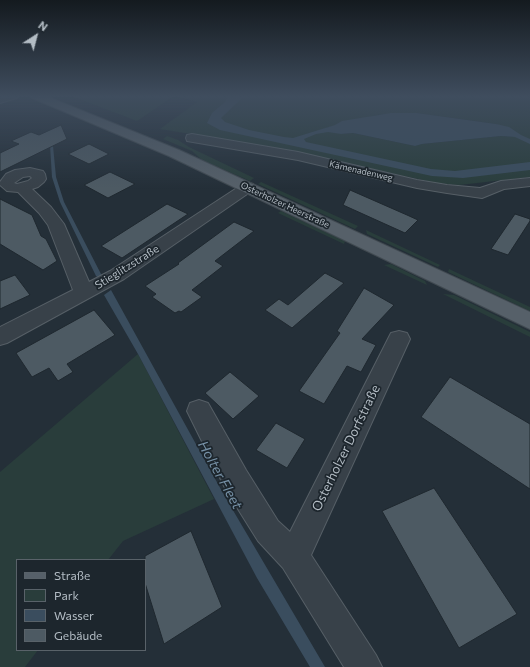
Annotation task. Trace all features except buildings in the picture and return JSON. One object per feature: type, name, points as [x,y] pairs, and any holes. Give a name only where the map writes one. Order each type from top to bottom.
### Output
[{"type":"main road","name":"Osterholzer Heerstraße","points":[[111,127],[174,153],[248,187],[530,321]]},
{"type":"street","name":"Kämenadenweg","points":[[192,138],[298,156],[417,184],[447,189],[482,193],[501,186],[530,182]]},
{"type":"street","name":"Stieglitzstraße","points":[[0,337],[117,275],[248,187]]},
{"type":"street","points":[[22,188],[45,210],[56,224],[84,292]]},
{"type":"street","name":"Osterholzer Dorfstraße","points":[[294,557],[399,339]]},
{"type":"street","points":[[199,411],[236,480],[268,531],[294,557],[364,667]]},
{"type":"green space","points":[[163,127],[329,127],[326,128],[341,134],[353,133],[415,146],[501,136],[515,137],[501,127],[530,127],[530,177],[459,185],[437,183],[264,146],[160,129]]},
{"type":"green space","points":[[167,136],[254,178],[250,181],[202,160],[192,151],[163,139]]},
{"type":"green space","points":[[261,182],[358,226],[355,229],[258,184]]},
{"type":"green space","points":[[281,211],[345,241],[344,244],[278,213]]},
{"type":"green space","points":[[366,230],[440,265],[438,267],[367,234]]},
{"type":"green space","points":[[391,264],[425,281],[427,285],[384,265]]},
{"type":"green space","points":[[449,269],[530,307],[530,311],[448,272]]},
{"type":"green space","points":[[443,294],[454,295],[530,332],[530,337]]},
{"type":"green space","points":[[138,354],[214,499],[123,541],[109,559],[16,559],[16,651],[37,651],[25,667],[0,667],[0,472]]},
{"type":"water","points":[[215,127],[240,127],[293,138],[328,127],[509,127],[530,139],[530,144],[515,137],[501,136],[415,146],[353,133],[341,134],[328,132],[316,134],[304,139],[306,142],[431,169],[455,171],[530,162],[530,170],[463,178],[432,176],[220,130]]},
{"type":"water","points":[[111,290],[224,495],[325,667],[310,667],[257,578],[138,354],[104,295]]},
{"type":"waterway","name":"Holter Fleet","points":[[51,146],[54,177],[62,202],[99,276]]}]
